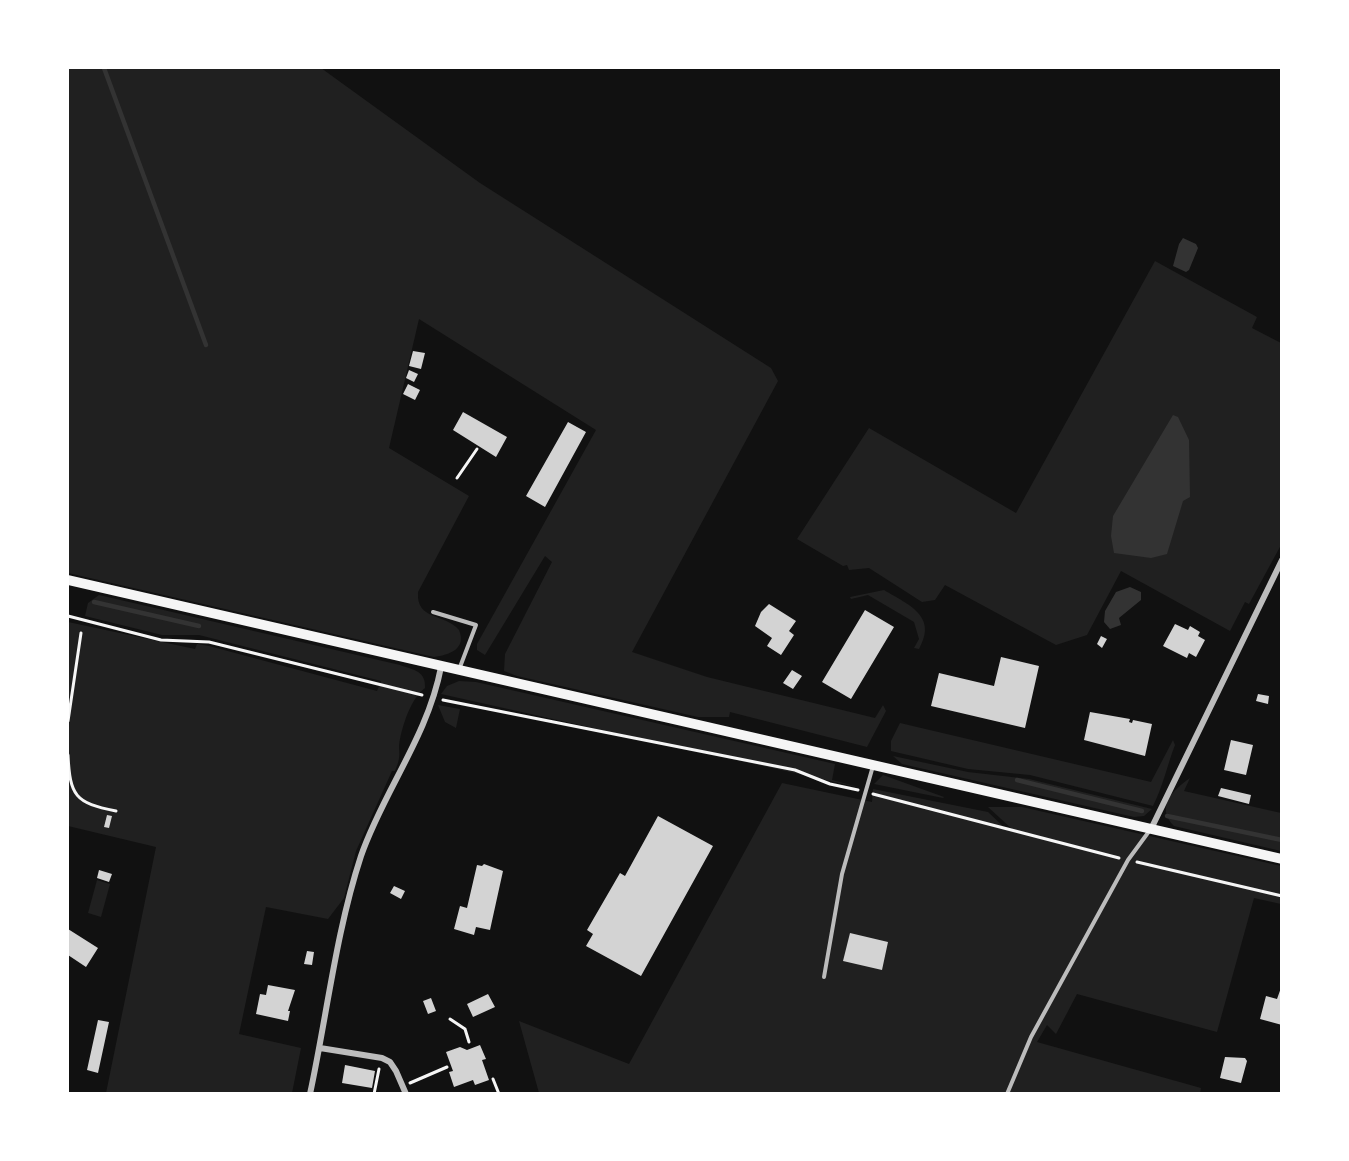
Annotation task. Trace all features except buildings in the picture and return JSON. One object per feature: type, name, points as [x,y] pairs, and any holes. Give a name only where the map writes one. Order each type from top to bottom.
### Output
[{"type":"main road","points":[[68,580],[1281,859]]},
{"type":"street","points":[[1151,829],[1281,560]]},
{"type":"street","points":[[310,1094],[345,922],[362,854],[422,728],[441,667]]},
{"type":"street","points":[[320,1048],[382,1058],[390,1062],[406,1094]]},
{"type":"lane","points":[[433,612],[476,625],[459,671]]},
{"type":"lane","points":[[824,977],[842,874],[873,765]]},
{"type":"lane","points":[[1007,1094],[1030,1037],[1128,860],[1151,829]]},
{"type":"path","points":[[457,478],[477,449]]},
{"type":"path","points":[[68,616],[161,640],[209,642],[432,698],[795,770],[830,784],[1128,860],[1281,896]]},
{"type":"path","points":[[68,721],[81,633]]},
{"type":"path","points":[[68,755],[70,785],[81,800],[97,807],[116,811]]},
{"type":"path","points":[[450,1019],[465,1029],[469,1042]]},
{"type":"path","points":[[374,1094],[382,1058]]},
{"type":"path","points":[[403,1086],[447,1067]]},
{"type":"path","points":[[494,1079],[499,1094]]},
{"type":"shaded area","points":[[68,68],[321,68],[480,183],[771,368],[778,381],[632,652],[707,677],[875,718],[883,705],[886,711],[867,747],[730,712],[729,717],[698,717],[517,676],[504,671],[505,654],[552,562],[545,556],[485,655],[477,650],[477,644],[596,430],[419,319],[389,448],[469,496],[418,592],[419,601],[426,612],[459,630],[461,642],[451,653],[434,657],[68,573]]},
{"type":"shaded area","points":[[1183,238],[1196,244],[1198,248],[1186,272],[1173,266]]},
{"type":"shaded area","points":[[1155,261],[1257,317],[1252,328],[1281,343],[1281,545],[1249,604],[1245,602],[1230,631],[1121,571],[1087,635],[1056,645],[945,585],[935,600],[922,602],[869,568],[849,570],[847,565],[843,566],[797,539],[869,428],[1016,513]]},
{"type":"shaded area","points":[[1173,415],[1178,417],[1189,440],[1190,497],[1183,501],[1167,554],[1151,558],[1114,553],[1111,536],[1113,516]]},
{"type":"shaded area","points":[[1130,587],[1141,592],[1141,600],[1119,618],[1121,625],[1110,629],[1104,622],[1105,611],[1116,592]]},
{"type":"shaded area","points":[[884,590],[911,607],[923,620],[924,638],[919,649],[914,648],[919,639],[914,622],[868,595],[851,599],[850,597]]},
{"type":"shaded area","points":[[99,595],[400,665],[418,672],[425,682],[425,688],[412,704],[404,725],[395,771],[392,771],[356,851],[344,898],[328,919],[266,907],[239,1034],[301,1048],[292,1093],[106,1093],[156,847],[68,826],[68,622],[195,649],[197,644],[209,646],[377,691],[381,681],[199,635],[162,635],[85,616],[88,603]]},
{"type":"shaded area","points":[[459,681],[476,682],[835,764],[832,780],[862,788],[441,694],[447,686]]},
{"type":"shaded area","points":[[438,705],[460,709],[456,728],[445,722]]},
{"type":"shaded area","points":[[900,723],[1151,782],[1173,740],[1175,745],[1153,806],[1030,775],[968,769],[891,751],[891,741]]},
{"type":"shaded area","points":[[893,756],[968,772],[1029,779],[1152,809],[1144,816],[1134,817],[902,764]]},
{"type":"shaded area","points":[[883,775],[944,797],[874,784]]},
{"type":"shaded area","points":[[1190,778],[1184,791],[1281,813],[1281,851],[1174,826],[1166,812],[1168,799]]},
{"type":"shaded area","points":[[782,783],[872,802],[873,789],[988,812],[1006,829],[1013,830],[988,807],[1022,807],[1281,866],[1281,904],[1254,898],[1217,1032],[1077,994],[1056,1034],[1047,1025],[1037,1042],[1201,1088],[1200,1093],[539,1093],[519,1021],[629,1064]]},
{"type":"shaded area","points":[[97,880],[110,884],[101,917],[88,913]]},
{"type":"waterway","points":[[104,68],[206,345]]},
{"type":"waterway","points":[[94,602],[199,626]]},
{"type":"waterway","points":[[1017,780],[1142,811]]},
{"type":"waterway","points":[[1167,816],[1282,840]]}]
